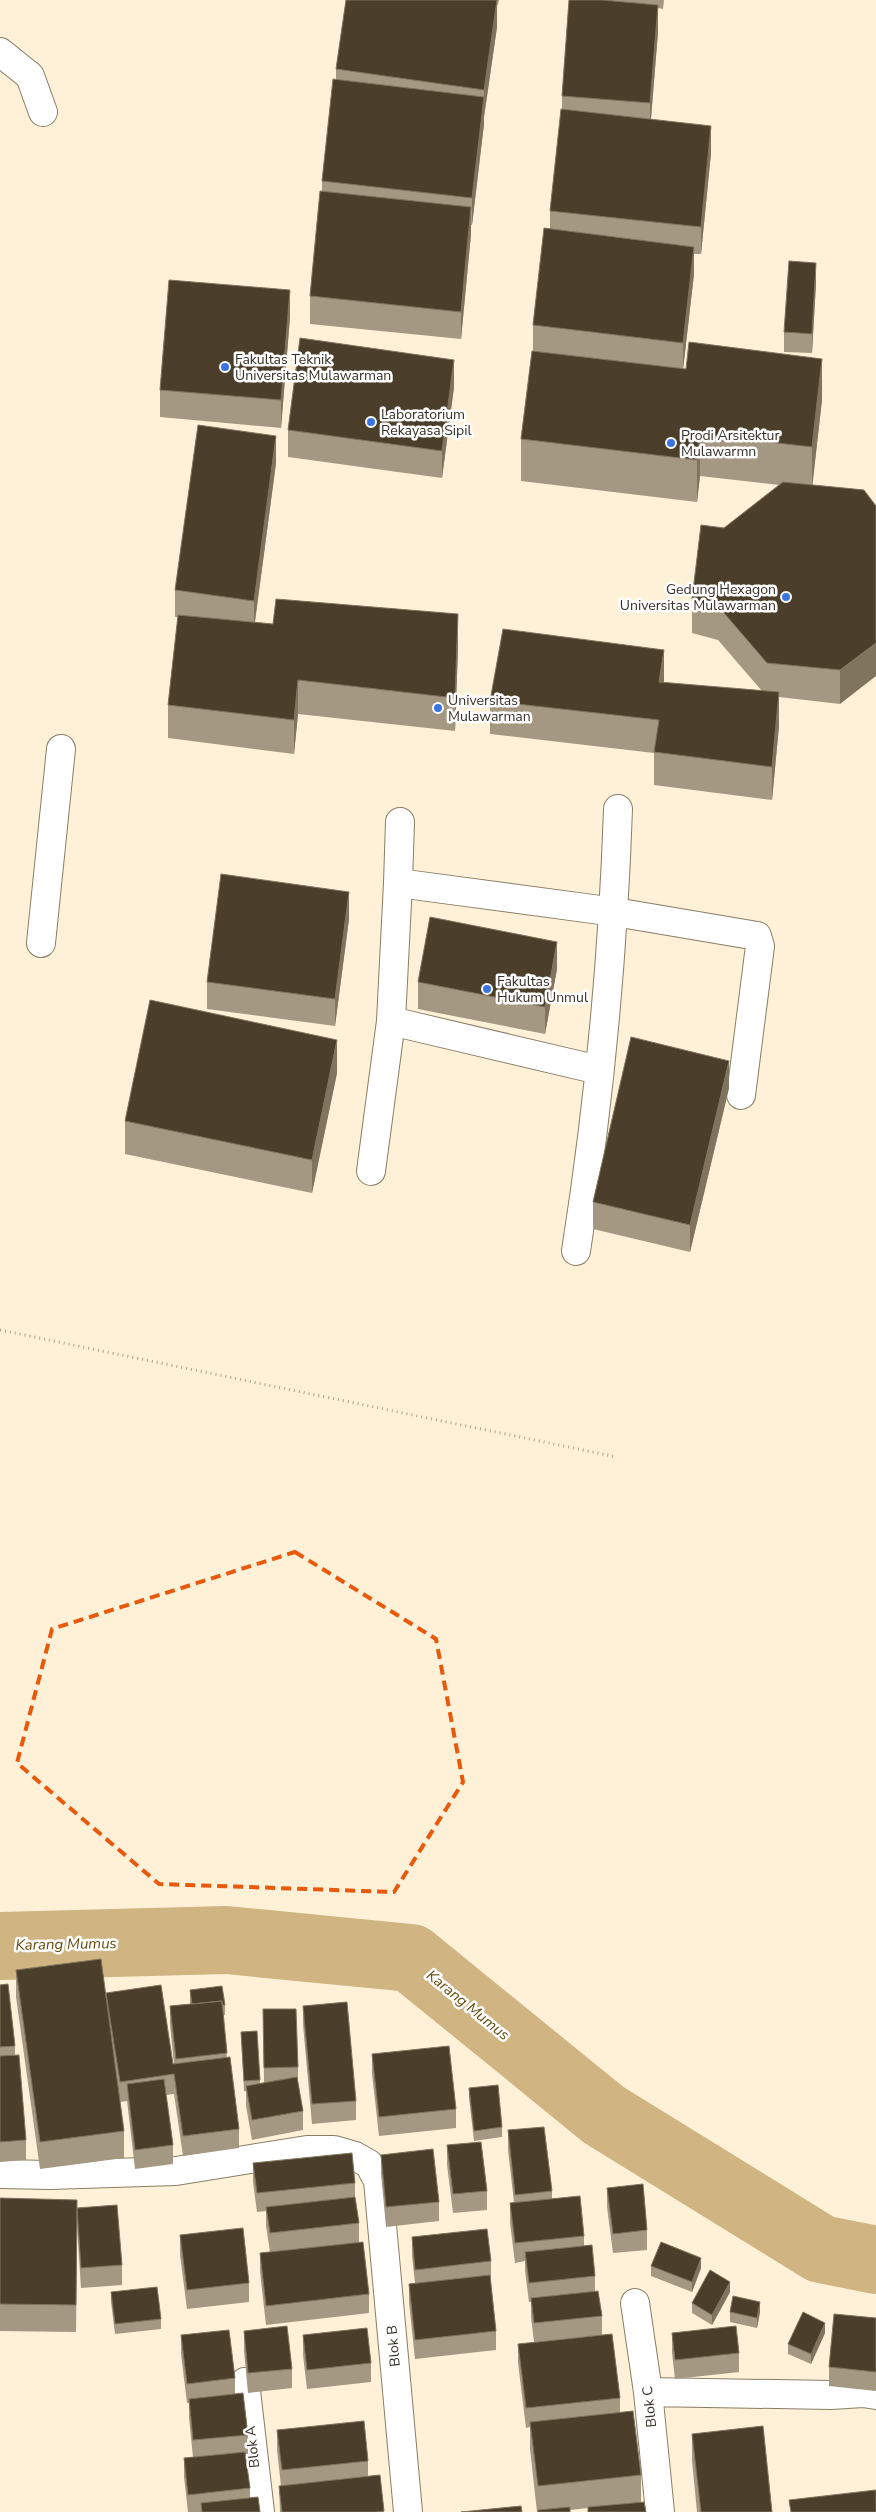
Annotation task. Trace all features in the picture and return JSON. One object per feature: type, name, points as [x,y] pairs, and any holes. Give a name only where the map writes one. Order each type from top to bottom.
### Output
[{"type":"street","points":[[0,52],[30,76],[43,112]]},
{"type":"street","points":[[40,943],[61,749]]},
{"type":"street","points":[[576,1251],[590,1160],[615,912],[618,809]]},
{"type":"street","points":[[371,1171],[391,1022],[400,822]]},
{"type":"street","points":[[398,883],[615,912],[753,934],[759,939],[741,1095]]},
{"type":"street","points":[[391,1022],[599,1070]]},
{"type":"street","name":"Blok B","points":[[0,2174],[50,2175],[176,2171],[300,2151],[334,2150],[355,2156],[369,2164],[378,2181],[408,2512]]},
{"type":"street","name":"Blok C","points":[[635,2303],[648,2392],[660,2512]]},
{"type":"street","name":"Blok A","points":[[245,2382],[260,2512]]},
{"type":"street","points":[[648,2392],[831,2395],[863,2393],[876,2395]]},
{"type":"path","points":[[0,1330],[617,1457]]},
{"type":"highlighted area","points":[[295,1552],[436,1639],[463,1782],[394,1892],[159,1884],[17,1763],[52,1629]]},
{"type":"building","points":[[346,0],[497,0],[484,90],[336,69]]},
{"type":"building","points":[[569,0],[603,0],[658,5],[650,103],[562,96]]},
{"type":"building","points":[[333,79],[484,97],[472,198],[322,181]]},
{"type":"building","points":[[561,109],[711,126],[701,227],[550,211]]},
{"type":"building","points":[[320,191],[471,207],[461,312],[310,296]]},
{"type":"building","points":[[544,228],[694,247],[683,343],[533,325]]},
{"type":"building","points":[[789,261],[816,263],[812,334],[784,332]]},
{"type":"building","name":"Fakultas Teknik Universitas Mulawarman","points":[[169,280],[290,290],[281,400],[160,390]]},
{"type":"building","name":"Laboratorium Rekayasa Sipil","points":[[300,338],[454,360],[442,451],[288,430]]},
{"type":"building","points":[[689,342],[822,359],[812,447],[700,434],[697,460],[521,439],[532,351],[686,369]]},
{"type":"building","points":[[198,425],[276,436],[254,601],[175,590]]},
{"type":"building","name":"Gedung Hexagon Universitas Mulawarman","points":[[783,482],[864,490],[876,506],[876,643],[840,670],[767,663],[718,606],[692,599],[701,525],[724,528]]},
{"type":"building","points":[[276,599],[458,614],[455,698],[298,680],[294,720],[168,705],[178,615],[273,624]]},
{"type":"building","points":[[503,629],[664,650],[659,682],[779,692],[772,767],[654,752],[659,720],[490,701]]},
{"type":"building","points":[[221,874],[349,892],[335,999],[207,982]]},
{"type":"building","points":[[430,917],[557,942],[545,1007],[418,982]]},
{"type":"building","points":[[150,1000],[337,1040],[312,1160],[125,1121]]},
{"type":"building","points":[[631,1037],[729,1061],[690,1225],[593,1202]]},
{"type":"building","points":[[101,1959],[124,2131],[40,2142],[16,1970]]},
{"type":"building","points":[[8,1984],[15,2046],[0,2047],[0,1985]]},
{"type":"building","points":[[161,1985],[173,2064],[230,2057],[239,2129],[183,2136],[174,2074],[120,2082],[106,1993]]},
{"type":"building","points":[[222,1986],[225,2005],[222,2005],[222,2001],[192,2004],[190,1990]]},
{"type":"building","points":[[222,2001],[227,2053],[176,2059],[170,2006]]},
{"type":"building","points":[[347,2002],[356,2101],[312,2104],[303,2006]]},
{"type":"building","points":[[263,2009],[296,2009],[298,2067],[264,2068]]},
{"type":"building","points":[[257,2031],[260,2080],[244,2081],[241,2032]]},
{"type":"building","points":[[449,2046],[456,2109],[379,2117],[372,2054]]},
{"type":"building","points":[[19,2055],[26,2140],[0,2142],[0,2056]]},
{"type":"building","points":[[297,2077],[303,2111],[252,2120],[246,2086]]},
{"type":"building","points":[[164,2079],[173,2145],[135,2150],[127,2084]]},
{"type":"building","points":[[498,2085],[502,2127],[474,2131],[469,2088]]},
{"type":"building","points":[[544,2127],[552,2191],[515,2195],[508,2130]]},
{"type":"building","points":[[481,2142],[487,2191],[453,2194],[447,2145]]},
{"type":"building","points":[[433,2149],[439,2202],[386,2207],[381,2155]]},
{"type":"building","points":[[352,2153],[355,2183],[257,2193],[253,2163]]},
{"type":"building","points":[[643,2184],[647,2230],[613,2234],[607,2188]]},
{"type":"building","points":[[580,2196],[584,2236],[515,2243],[510,2203]]},
{"type":"building","points":[[355,2197],[359,2223],[270,2233],[266,2207]]},
{"type":"building","points":[[0,2198],[77,2200],[76,2305],[0,2304]]},
{"type":"building","points":[[117,2205],[122,2265],[81,2268],[77,2208]]},
{"type":"building","points":[[243,2228],[249,2283],[187,2290],[180,2235]]},
{"type":"building","points":[[487,2229],[491,2261],[415,2270],[412,2237]]},
{"type":"building","points":[[363,2242],[369,2294],[266,2306],[260,2253]]},
{"type":"building","points":[[661,2242],[701,2258],[692,2282],[651,2266]]},
{"type":"building","points":[[592,2245],[595,2276],[529,2283],[525,2252]]},
{"type":"building","points":[[710,2270],[730,2282],[712,2315],[692,2303]]},
{"type":"building","points":[[490,2275],[496,2331],[415,2340],[409,2284]]},
{"type":"building","points":[[157,2287],[161,2319],[115,2324],[111,2292]]},
{"type":"building","points":[[598,2291],[602,2316],[534,2323],[531,2298]]},
{"type":"building","points":[[733,2296],[760,2302],[757,2318],[730,2312]]},
{"type":"building","points":[[803,2312],[825,2323],[811,2354],[788,2344]]},
{"type":"building","points":[[834,2314],[876,2318],[876,2372],[829,2367]]},
{"type":"building","points":[[287,2326],[292,2369],[248,2373],[244,2331]]},
{"type":"building","points":[[736,2326],[739,2353],[675,2360],[672,2333]]},
{"type":"building","points":[[367,2328],[371,2363],[307,2370],[303,2335]]},
{"type":"building","points":[[229,2330],[235,2378],[187,2384],[181,2335]]},
{"type":"building","points":[[612,2334],[620,2398],[526,2408],[518,2344]]},
{"type":"building","points":[[243,2393],[248,2435],[193,2440],[189,2399]]},
{"type":"building","points":[[633,2411],[641,2475],[538,2486],[530,2422]]},
{"type":"building","points":[[364,2421],[368,2461],[282,2470],[277,2430]]},
{"type":"building","points":[[763,2426],[772,2512],[701,2512],[692,2434]]},
{"type":"building","points":[[245,2452],[250,2488],[188,2495],[184,2458]]},
{"type":"building","points":[[380,2475],[384,2511],[282,2512],[279,2486]]},
{"type":"building","points":[[876,2490],[876,2512],[791,2512],[789,2500]]},
{"type":"building","points":[[258,2497],[260,2512],[202,2512],[201,2503]]},
{"type":"building","points":[[644,2502],[646,2512],[588,2512],[588,2507]]},
{"type":"building","points":[[521,2506],[522,2512],[461,2512]]},
{"type":"building","points":[[570,2507],[570,2512],[538,2512],[538,2510]]},
{"type":"waterway","name":"Karang Mumus","points":[[0,1946],[226,1940],[411,1958],[604,2115],[821,2249],[876,2260]]},
{"type":"place","name":"Fakultas Teknik Universitas Mulawarman","points":[[225,367]]},
{"type":"place","name":"Laboratorium Rekayasa Sipil","points":[[371,422]]},
{"type":"place","name":"Prodi Arsitektur Mulawarmn","points":[[671,443]]},
{"type":"place","name":"Gedung Hexagon Universitas Mulawarman","points":[[786,597]]},
{"type":"place","name":"Universitas Mulawarman","points":[[438,708]]},
{"type":"place","name":"Fakultas Hukum Unmul","points":[[487,989]]}]
